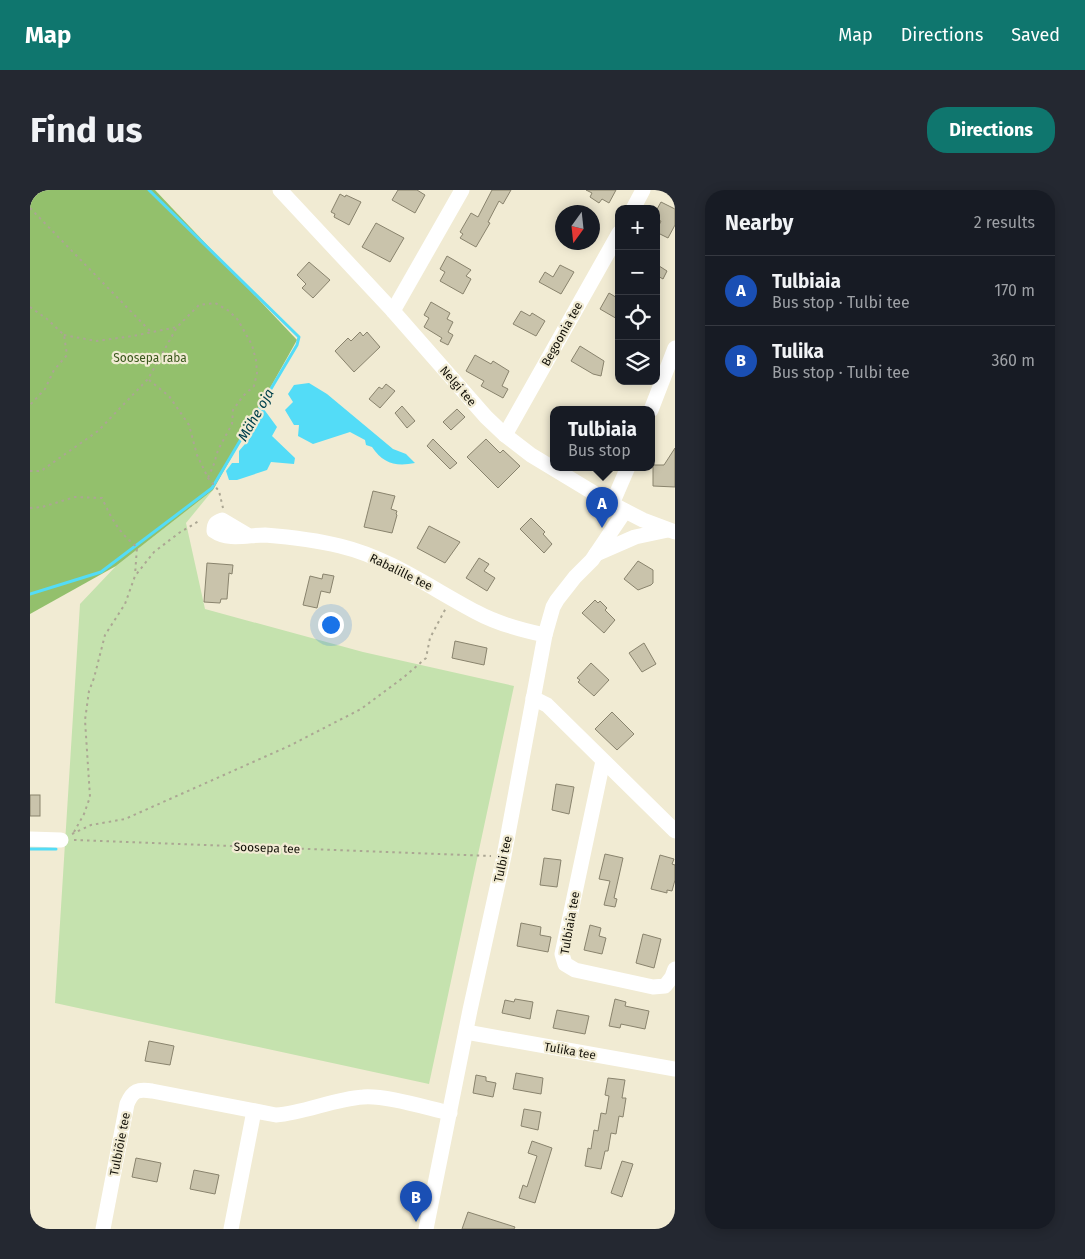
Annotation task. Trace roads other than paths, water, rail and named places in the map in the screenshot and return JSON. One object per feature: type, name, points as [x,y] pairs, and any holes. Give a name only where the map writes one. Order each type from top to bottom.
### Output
[{"type":"street","name":"Nelgi tee","points":[[280,190],[393,311],[486,417],[531,455],[550,466]]},
{"type":"street","points":[[393,311],[462,190]]},
{"type":"street","points":[[635,205],[643,190]]},
{"type":"street","name":"Begoonia tee","points":[[505,435],[615,241]]},
{"type":"street","points":[[653,406],[675,348]]},
{"type":"street","name":"Nelgi tee","points":[[558,471],[619,507],[672,531]]},
{"type":"street","name":"Tulbi tee","points":[[426,1229],[504,856],[545,634],[557,600],[596,554],[619,507],[627,471]]},
{"type":"street","points":[[596,554],[635,537],[672,531]]},
{"type":"street","name":"Rabalille tee","points":[[249,536],[265,535],[342,546],[404,571],[477,613],[514,628],[545,634]]},
{"type":"street","points":[[533,698],[547,705],[675,832]]},
{"type":"street","name":"Tulbiaia tee","points":[[603,761],[562,954],[565,964],[575,970],[653,987],[665,986],[675,969]]},
{"type":"street","points":[[30,839],[68,836]]},
{"type":"street","name":"Tulika tee","points":[[466,1032],[675,1069]]},
{"type":"street","name":"Tulbiõie tee","points":[[102,1229],[128,1104],[131,1096],[136,1092],[144,1090],[276,1115],[287,1115],[347,1099],[370,1096],[450,1113]]},
{"type":"street","points":[[231,1229],[254,1111]]},
{"type":"street","points":[[420,1229],[424,1210],[436,1181]]},
{"type":"water","points":[[309,383],[327,394],[393,449],[406,454],[415,463],[396,464],[385,460],[372,447],[366,445],[365,440],[350,432],[313,444],[298,436],[299,425],[294,425],[285,410],[293,402],[288,394],[294,385]]},
{"type":"water","points":[[263,408],[277,427],[272,436],[295,458],[294,464],[271,462],[267,470],[237,480],[229,480],[226,471],[232,463],[239,463],[239,451],[251,437],[252,426]]},
{"type":"waterway","name":"Mähe oja","points":[[30,594],[101,572],[212,488],[297,345],[299,337],[149,190]]},
{"type":"waterway","points":[[30,849],[56,849]]},
{"type":"place","name":"Tulbiaia","points":[[602,528]]},
{"type":"place","name":"Tulika","points":[[416,1222]]},
{"type":"park label","name":"Soosepa raba","points":[[150,358]]}]
